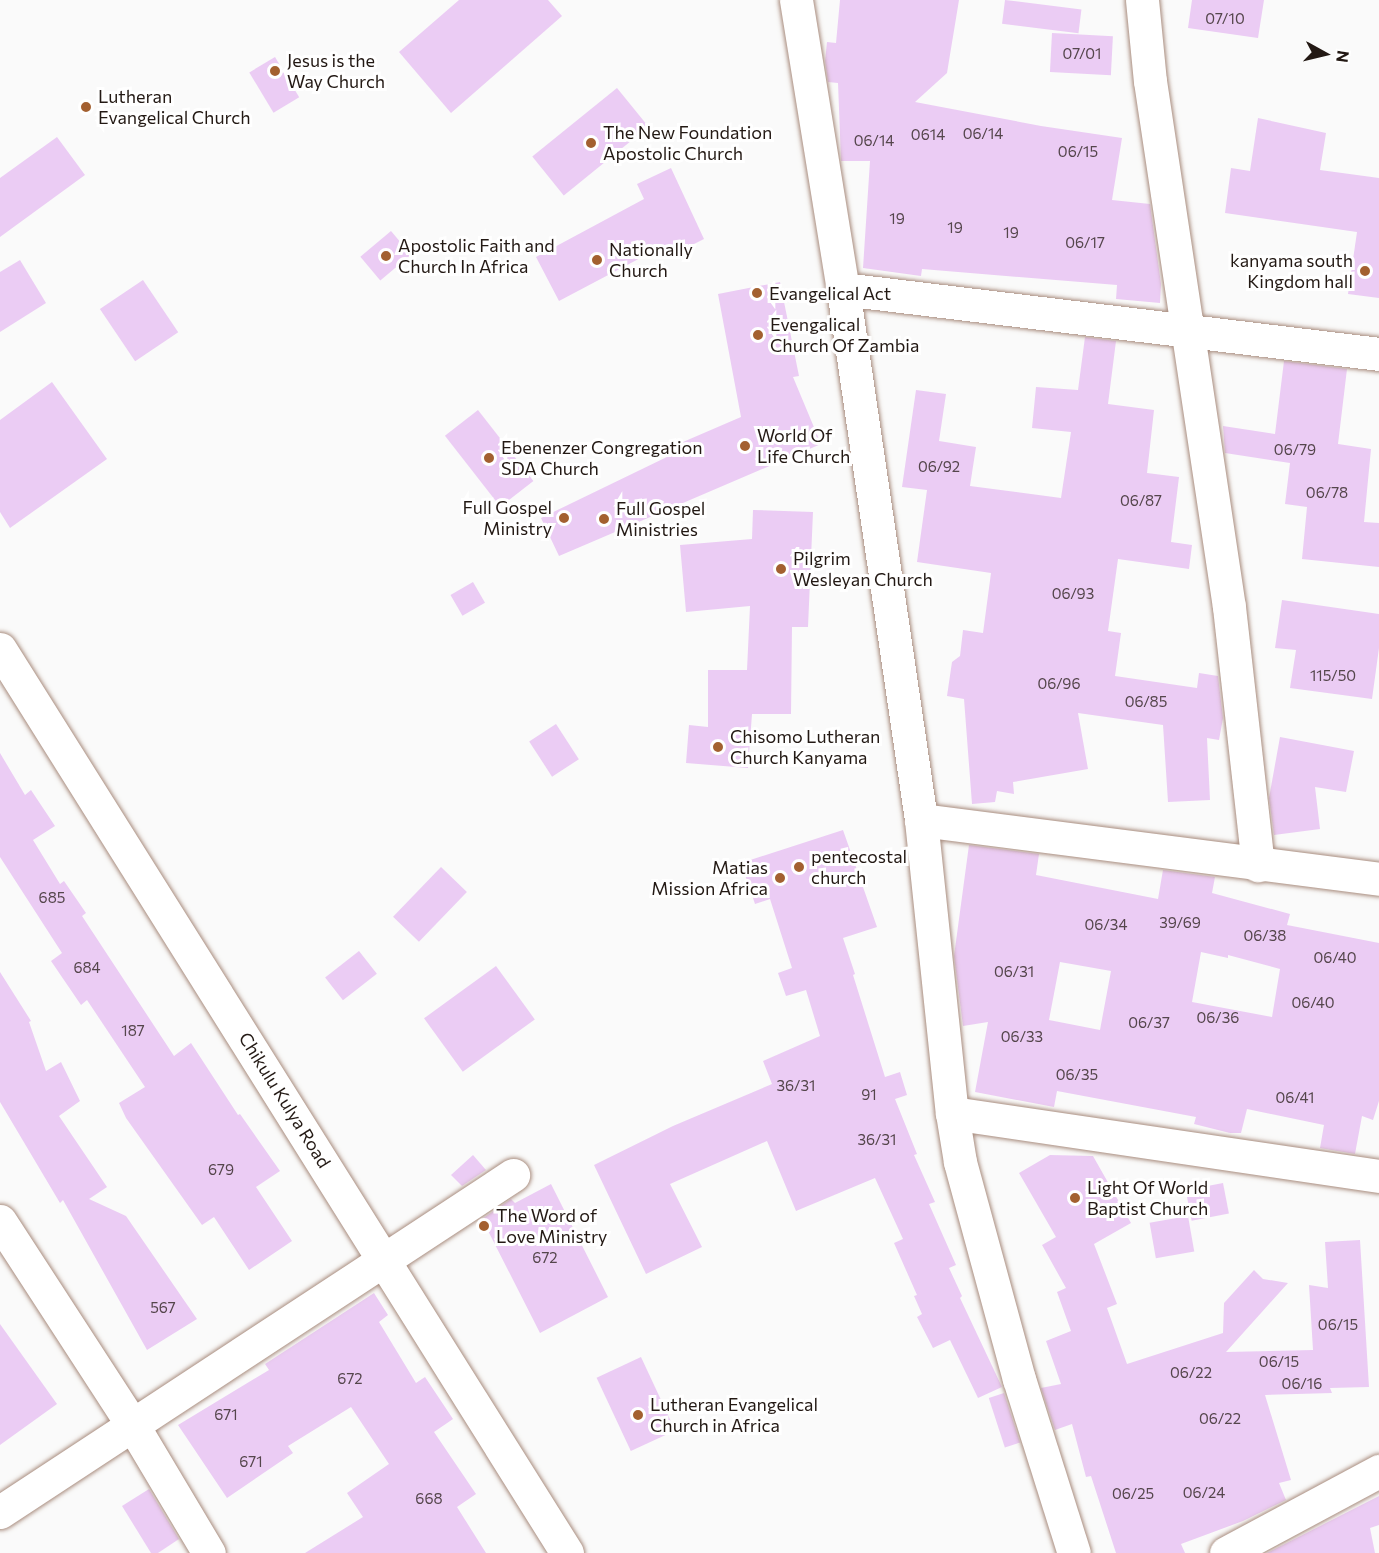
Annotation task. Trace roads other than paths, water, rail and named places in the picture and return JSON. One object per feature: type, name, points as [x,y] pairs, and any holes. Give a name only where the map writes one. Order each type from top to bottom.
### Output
[{"type":"street","points":[[796,0],[843,289],[921,820],[952,1113],[977,1230],[1019,1379],[1074,1553]]},
{"type":"street","points":[[1142,0],[1150,81],[1229,607],[1258,865]]},
{"type":"street","points":[[843,289],[1379,354]]},
{"type":"street","name":"Chikulu Kulya Road","points":[[0,649],[567,1553]]},
{"type":"street","points":[[921,820],[1379,879]]},
{"type":"street","points":[[952,1113],[1379,1176]]},
{"type":"street","points":[[0,1512],[513,1175]]},
{"type":"street","points":[[0,1221],[132,1424],[209,1553]]},
{"type":"street","points":[[1226,1553],[1379,1471]]},
{"type":"place","name":"Jesus is the Way Church","points":[[275,71]]},
{"type":"place","name":"Lutheran Evangelical Church","points":[[86,107]]},
{"type":"place","name":"The New Foundation Apostolic Church","points":[[591,143]]},
{"type":"place","name":"Apostolic Faith and Church In Africa","points":[[386,256]]},
{"type":"place","name":"Nationally Church","points":[[597,260]]},
{"type":"place","name":"kanyama south Kingdom hall","points":[[1365,271]]},
{"type":"place","name":"Evangelical Act","points":[[757,293]]},
{"type":"place","name":"Evengalical Church Of Zambia","points":[[758,335]]},
{"type":"place","name":"World Of Life Church","points":[[745,446]]},
{"type":"place","name":"Ebenenzer Congregation SDA Church","points":[[489,458]]},
{"type":"place","name":"Full Gospel Ministry","points":[[564,518]]},
{"type":"place","name":"Full Gospel Ministries","points":[[604,519]]},
{"type":"place","name":"Pilgrim Wesleyan Church","points":[[781,569]]},
{"type":"place","name":"Chisomo Lutheran Church Kanyama","points":[[718,747]]},
{"type":"place","name":"pentecostal church","points":[[799,867]]},
{"type":"place","name":"Matias Mission Africa","points":[[780,878]]},
{"type":"place","name":"Light Of World Baptist Church","points":[[1075,1198]]},
{"type":"place","name":"The Word of Love Ministry","points":[[484,1226]]},
{"type":"place","name":"Lutheran Evangelical Church in Africa","points":[[638,1415]]}]
